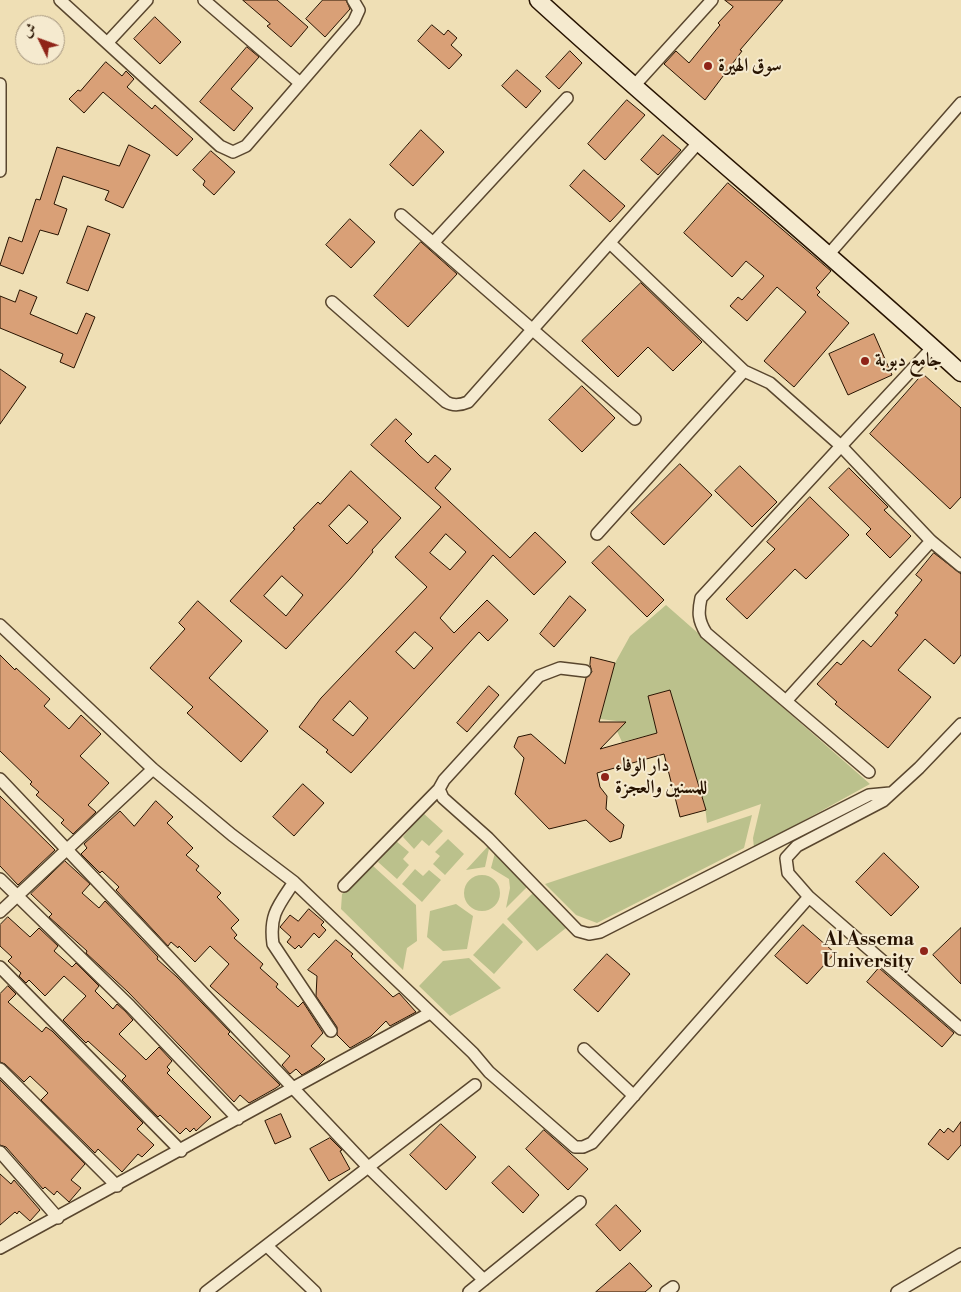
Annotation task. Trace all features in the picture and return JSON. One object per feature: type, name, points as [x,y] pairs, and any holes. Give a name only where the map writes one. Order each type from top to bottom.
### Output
[{"type":"street","points":[[60,0],[220,146],[233,152],[246,146],[358,16],[359,10],[353,0]]},
{"type":"street","points":[[108,42],[147,0]]},
{"type":"street","points":[[204,0],[300,83]]},
{"type":"street","points":[[538,0],[633,87],[829,254],[961,373]]},
{"type":"street","points":[[633,87],[712,0]]},
{"type":"street","points":[[0,84],[0,171]]},
{"type":"street","points":[[433,243],[568,98]]},
{"type":"street","points":[[829,254],[961,102]]},
{"type":"street","points":[[332,302],[446,402],[454,405],[468,402],[611,244],[698,143]]},
{"type":"street","points":[[401,215],[635,419]]},
{"type":"street","points":[[611,244],[744,371],[770,383],[841,446],[931,541],[961,566]]},
{"type":"street","points":[[869,772],[706,633],[700,624],[698,612],[701,598],[933,347]]},
{"type":"street","points":[[597,534],[744,371]]},
{"type":"street","points":[[786,701],[931,541]]},
{"type":"street","points":[[0,625],[153,769],[232,835],[294,882],[473,1054],[489,1072],[575,1147],[583,1147],[592,1143],[809,897]]},
{"type":"street","points":[[344,886],[439,789],[444,780],[539,676],[560,668],[585,671]]},
{"type":"street","points":[[961,724],[919,768],[873,807],[791,851],[786,858],[788,872],[809,897],[961,1029]]},
{"type":"street","points":[[0,912],[67,852],[153,769]]},
{"type":"street","points":[[0,779],[67,852],[295,1088],[368,1167],[484,1280]]},
{"type":"street","points":[[439,789],[443,798],[488,838],[578,931],[589,934],[600,932],[869,795],[890,793]]},
{"type":"street","points":[[0,879],[130,1006],[238,1119]]},
{"type":"street","points":[[294,882],[273,913],[270,927],[273,944],[331,1031]]},
{"type":"street","points":[[0,967],[181,1150]]},
{"type":"street","points":[[0,1248],[117,1186],[430,1013]]},
{"type":"street","points":[[584,1049],[634,1096]]},
{"type":"street","points":[[0,1069],[117,1186]]},
{"type":"street","points":[[206,1292],[474,1085]]},
{"type":"street","points":[[0,1152],[58,1218]]},
{"type":"street","points":[[469,1292],[580,1202]]},
{"type":"street","points":[[267,1246],[315,1292]]},
{"type":"street","points":[[897,1292],[961,1254]]},
{"type":"green space","points":[[666,605],[870,784],[754,848],[753,838],[761,804],[707,823],[705,806],[670,690],[648,696],[657,733],[622,742],[617,731],[625,722],[600,719],[615,663],[630,636]]},
{"type":"green space","points":[[423,813],[443,831],[429,846],[422,840],[414,849],[403,837]]},
{"type":"green space","points":[[752,815],[744,848],[597,923],[576,915],[545,884]]},
{"type":"green space","points":[[448,839],[464,854],[445,875],[433,864],[440,856],[435,852]]},
{"type":"green space","points":[[396,841],[409,852],[403,859],[409,865],[397,879],[378,862]]},
{"type":"green space","points":[[490,844],[485,867],[466,870]]},
{"type":"green space","points":[[496,849],[530,884],[506,908],[510,888],[509,879],[491,868]]},
{"type":"green space","points":[[372,865],[416,905],[417,941],[407,948],[403,970],[341,909],[342,894]]},
{"type":"green space","points":[[415,869],[423,876],[429,870],[441,880],[422,902],[402,884]]},
{"type":"green space","points":[[482,875],[495,880],[500,893],[495,906],[482,911],[469,906],[464,893],[469,880]]},
{"type":"green space","points":[[536,890],[571,924],[537,951],[507,919]]},
{"type":"green space","points":[[456,904],[473,916],[467,949],[443,951],[427,937],[430,911]]},
{"type":"green space","points":[[503,923],[523,942],[494,974],[473,955]]},
{"type":"green space","points":[[469,958],[501,988],[450,1016],[419,986],[443,961]]},
{"type":"building","points":[[243,0],[277,0],[308,27],[291,47],[267,26],[270,24]]},
{"type":"building","points":[[323,0],[346,0],[350,9],[325,37],[306,19]]},
{"type":"building","points":[[725,0],[783,0],[740,50],[742,51],[705,100],[664,64],[676,51],[689,63],[720,25],[718,23],[733,7]]},
{"type":"building","points":[[155,17],[181,42],[160,64],[134,39]]},
{"type":"building","points":[[432,25],[444,35],[448,30],[457,38],[451,45],[462,55],[449,69],[418,41]]},
{"type":"building","points":[[247,47],[259,57],[231,89],[253,108],[234,131],[200,102]]},
{"type":"building","points":[[570,51],[582,63],[559,89],[546,77]]},
{"type":"building","points":[[106,62],[122,76],[126,71],[134,79],[127,87],[152,109],[155,105],[193,139],[177,156],[103,92],[84,113],[69,99],[78,90],[80,91]]},
{"type":"building","points":[[517,70],[541,91],[526,108],[502,86]]},
{"type":"building","points":[[627,100],[645,115],[605,160],[588,144]]},
{"type":"building","points":[[421,130],[444,152],[413,186],[390,165]]},
{"type":"building","points":[[663,135],[681,150],[658,175],[641,160]]},
{"type":"building","points":[[129,145],[150,155],[123,208],[105,200],[109,191],[63,176],[54,204],[67,209],[58,235],[40,230],[23,274],[0,265],[9,237],[22,242],[36,199],[40,200],[57,147],[119,166]]},
{"type":"building","points":[[211,151],[235,172],[214,195],[203,185],[205,181],[193,170]]},
{"type":"building","points":[[584,170],[625,206],[610,222],[570,186]]},
{"type":"building","points":[[728,183],[831,271],[816,288],[820,292],[817,295],[849,323],[794,387],[764,361],[806,312],[777,287],[747,321],[730,306],[738,297],[742,300],[764,276],[746,261],[732,277],[684,233]]},
{"type":"building","points":[[350,219],[375,242],[351,268],[326,245]]},
{"type":"building","points":[[88,226],[110,234],[88,291],[67,283]]},
{"type":"building","points":[[421,242],[457,274],[408,327],[374,296]]},
{"type":"building","points":[[641,283],[702,342],[673,371],[648,347],[618,377],[582,341]]},
{"type":"building","points":[[20,290],[37,297],[30,314],[77,334],[86,313],[95,317],[74,368],[60,362],[63,354],[0,328],[0,296],[15,302]]},
{"type":"building","points":[[874,334],[892,375],[848,395],[829,354]]},
{"type":"building","points":[[0,369],[26,387],[0,424]]},
{"type":"building","points":[[923,374],[961,408],[961,497],[950,509],[870,434]]},
{"type":"building","points":[[582,386],[615,418],[582,452],[549,420]]},
{"type":"building","points":[[396,419],[412,434],[405,441],[420,456],[428,463],[435,455],[451,469],[435,488],[510,558],[535,532],[566,562],[534,595],[493,555],[440,618],[454,633],[487,600],[508,620],[488,641],[479,632],[351,773],[326,752],[328,750],[299,727],[321,698],[427,587],[395,557],[441,507],[371,445]],"holes":[[[446,534],[466,552],[450,570],[430,553]],[[415,632],[433,648],[414,669],[396,652]],[[350,701],[368,718],[353,736],[333,720]]]},
{"type":"building","points":[[680,464],[712,495],[664,545],[631,513]]},
{"type":"building","points":[[740,466],[777,502],[752,527],[715,491]]},
{"type":"building","points":[[849,468],[888,507],[884,510],[911,536],[890,558],[866,534],[871,529],[829,488]]},
{"type":"building","points":[[351,471],[401,518],[372,550],[373,552],[350,579],[286,649],[230,601],[295,529],[293,528],[318,502],[320,504]],"holes":[[[349,505],[368,522],[347,544],[329,526]],[[282,576],[303,595],[286,616],[264,596]]]},
{"type":"building","points":[[810,497],[849,535],[806,579],[795,569],[747,619],[726,599],[775,549],[767,542]]},
{"type":"building","points":[[609,546],[664,600],[647,617],[592,563]]},
{"type":"building","points":[[934,553],[961,574],[961,655],[954,664],[925,639],[898,670],[931,697],[888,748],[835,704],[837,702],[817,684],[837,662],[841,665],[863,640],[871,647],[898,615],[895,613],[922,580],[916,575]]},
{"type":"building","points":[[570,596],[586,610],[554,647],[540,634]]},
{"type":"building","points":[[198,601],[242,641],[209,678],[268,731],[241,762],[187,713],[193,707],[150,668],[185,629],[179,623]]},
{"type":"building","points":[[0,655],[50,699],[44,706],[69,729],[81,715],[101,734],[80,756],[109,783],[88,805],[96,812],[73,834],[61,823],[64,820],[36,795],[39,792],[30,784],[32,782],[0,751]]},
{"type":"building","points":[[591,657],[615,663],[599,722],[626,722],[600,749],[657,733],[648,696],[670,690],[706,810],[680,817],[664,754],[597,773],[600,787],[607,796],[606,809],[624,825],[621,838],[610,842],[586,820],[549,829],[515,794],[524,758],[514,747],[518,737],[531,734],[565,764],[586,678],[592,672],[590,665]]},
{"type":"building","points":[[489,686],[499,695],[467,732],[457,723]]},
{"type":"building","points":[[303,784],[324,803],[294,836],[273,817]]},
{"type":"building","points":[[0,796],[55,850],[18,885],[0,866]]},
{"type":"building","points":[[156,801],[173,817],[167,823],[193,848],[186,855],[199,866],[196,870],[221,893],[217,897],[239,920],[231,928],[237,935],[234,938],[263,964],[260,968],[278,984],[276,987],[298,1007],[303,1002],[323,1033],[311,1046],[325,1059],[302,1075],[296,1069],[290,1074],[282,1065],[290,1056],[210,986],[229,964],[210,946],[195,962],[179,946],[178,948],[171,942],[168,946],[116,890],[119,887],[102,871],[100,873],[81,854],[87,848],[84,844],[120,811],[134,826]]},
{"type":"building","points":[[884,853],[919,887],[891,916],[856,882]]},
{"type":"building","points":[[65,861],[90,884],[82,893],[99,908],[105,901],[158,957],[157,959],[230,1032],[228,1034],[280,1085],[249,1103],[240,1095],[234,1102],[128,992],[86,953],[87,951],[49,917],[52,914],[31,894]]},
{"type":"building","points":[[309,909],[324,922],[321,925],[326,930],[319,938],[314,933],[301,948],[299,945],[295,949],[287,942],[291,937],[280,927],[290,915],[298,921]]},
{"type":"building","points":[[8,917],[30,937],[39,928],[58,946],[54,951],[72,967],[76,963],[99,986],[95,991],[113,1009],[117,1004],[125,1011],[133,1020],[119,1034],[146,1060],[159,1047],[172,1061],[167,1067],[170,1070],[167,1073],[211,1117],[196,1131],[194,1128],[190,1132],[186,1128],[180,1134],[160,1115],[158,1117],[122,1080],[126,1076],[88,1041],[86,1043],[63,1020],[86,996],[64,976],[45,996],[29,980],[26,983],[19,976],[21,973],[8,961],[12,957],[0,946],[0,925]]},
{"type":"building","points":[[803,925],[835,953],[807,984],[775,956]]},
{"type":"building","points":[[961,928],[961,984],[933,955]]},
{"type":"building","points":[[336,940],[353,954],[351,956],[393,997],[399,993],[416,1012],[390,1026],[386,1021],[371,1036],[350,1048],[337,1035],[337,1027],[316,996],[317,976],[308,970]]},
{"type":"building","points":[[607,954],[630,974],[598,1012],[574,990]]},
{"type":"building","points":[[879,968],[954,1033],[942,1047],[867,982]]},
{"type":"building","points":[[8,986],[16,994],[8,1002],[42,1032],[46,1027],[52,1031],[143,1123],[137,1129],[154,1145],[142,1157],[138,1154],[122,1172],[98,1149],[95,1153],[41,1100],[48,1093],[30,1076],[24,1082],[5,1064],[0,1062],[0,994]]},
{"type":"building","points":[[0,1080],[85,1164],[71,1180],[81,1188],[69,1202],[57,1191],[54,1195],[45,1187],[43,1189],[6,1147],[0,1145]]},
{"type":"building","points":[[281,1114],[291,1137],[275,1144],[265,1121]]},
{"type":"building","points":[[961,1122],[961,1145],[948,1160],[928,1144],[940,1129],[944,1133],[948,1128],[953,1132]]},
{"type":"building","points":[[441,1124],[476,1157],[446,1190],[410,1155]]},
{"type":"building","points":[[544,1130],[588,1169],[568,1190],[526,1149]]},
{"type":"building","points":[[330,1138],[342,1150],[340,1151],[350,1169],[329,1181],[310,1149]]},
{"type":"building","points":[[509,1166],[539,1195],[523,1213],[492,1183]]},
{"type":"building","points":[[0,1174],[11,1184],[14,1180],[40,1210],[30,1221],[19,1211],[17,1214],[15,1212],[0,1225]]},
{"type":"building","points":[[616,1205],[641,1231],[620,1251],[596,1225]]},
{"type":"building","points":[[630,1263],[652,1286],[645,1292],[596,1292]]},
{"type":"place","name":"سوق الهيرة","points":[[708,66]]},
{"type":"place","name":"جامع دبوبة","points":[[865,361]]},
{"type":"place","name":"دار الوفاء للمسنين والعجزة","points":[[605,777]]},
{"type":"place","name":"Al Assema University","points":[[924,951]]}]
